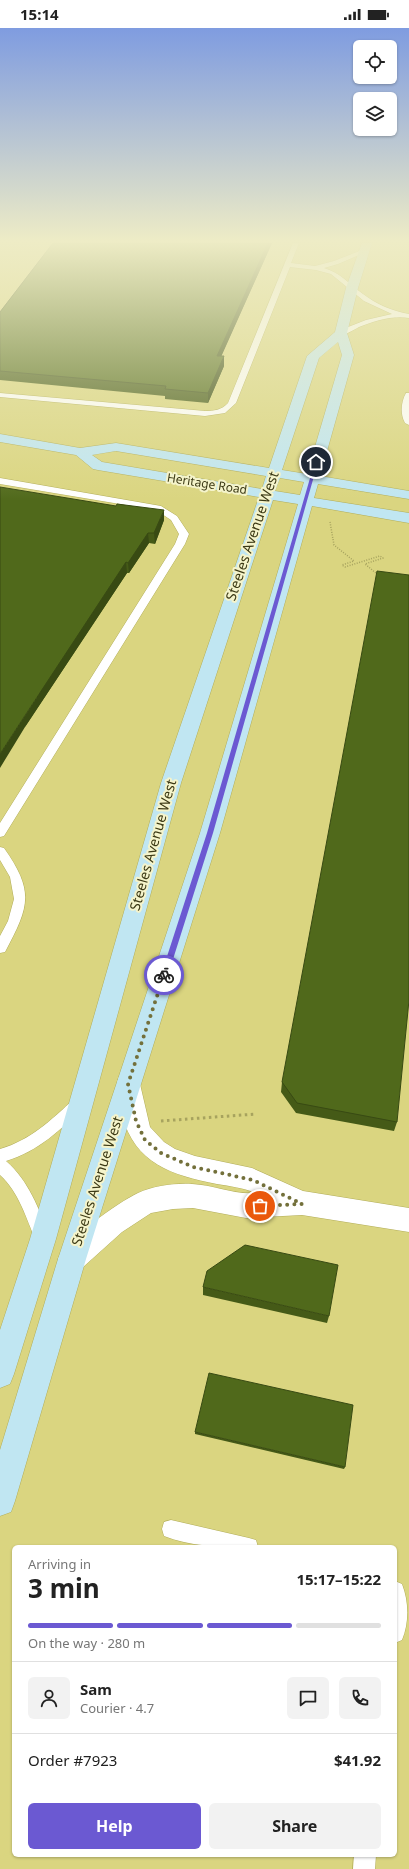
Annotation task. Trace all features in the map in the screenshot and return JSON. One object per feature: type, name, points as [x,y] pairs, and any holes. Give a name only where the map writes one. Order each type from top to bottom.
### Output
[{"type":"main road","points":[[341,333],[342,329]]},
{"type":"main road","name":"Steeles Avenue West","points":[[0,1374],[43,1239],[171,783],[312,356],[341,333],[348,355],[210,833],[72,1259],[0,1501]]},
{"type":"main road","name":"Heritage Road","points":[[0,438],[80,452],[116,447],[270,484],[308,490],[409,518]]},
{"type":"main road","name":"Heritage Road","points":[[80,452],[98,466],[270,484],[308,490],[409,495]]},
{"type":"street","points":[[128,1084],[136,1121],[145,1140],[161,1153],[193,1167],[253,1180],[302,1204]]},
{"type":"street","points":[[72,1259],[113,1223],[146,1202],[173,1197],[193,1196],[246,1206],[302,1204],[409,1220]]},
{"type":"lane","points":[[0,395],[210,414],[223,411],[232,403],[262,329]]},
{"type":"lane","points":[[341,333],[348,329]]},
{"type":"lane","points":[[409,395],[405,402],[407,420],[409,423]]},
{"type":"lane","points":[[0,481],[158,508],[169,513],[178,521],[184,534],[180,544],[0,832]]},
{"type":"lane","points":[[0,851],[9,862],[19,883],[21,903],[15,922],[0,948]]},
{"type":"lane","points":[[0,1156],[19,1151],[44,1136],[81,1100]]},
{"type":"lane","points":[[0,1165],[13,1175],[23,1189],[43,1239]]},
{"type":"lane","points":[[171,1529],[224,1544]]},
{"type":"lane","points":[[397,1608],[397,1622]]},
{"type":"lane","points":[[364,1869],[365,1857]]},
{"type":"path","points":[[329,517],[334,545],[354,561],[342,565],[345,567],[380,556],[383,558],[365,564],[377,574]]},
{"type":"path","points":[[157,1121],[256,1114]]},
{"type":"building","points":[[0,329],[229,329],[217,356],[224,356],[208,393],[165,389],[166,386],[0,371]]},
{"type":"building","points":[[0,487],[116,506],[117,504],[164,510],[154,533],[148,533],[128,563],[126,562],[0,754]]},
{"type":"building","points":[[377,571],[409,575],[409,1000],[397,1122],[297,1103],[282,1082]]},
{"type":"building","points":[[245,1245],[338,1265],[329,1316],[203,1287],[207,1271]]},
{"type":"building","points":[[209,1373],[353,1405],[345,1467],[195,1432]]},
{"type":"way so far","points":[[164,975],[128,1084],[136,1121],[145,1140],[161,1153],[193,1167],[253,1180],[302,1204],[260,1206]]},
{"type":"route","points":[[164,975],[189,901],[244,719],[316,462]]}]
